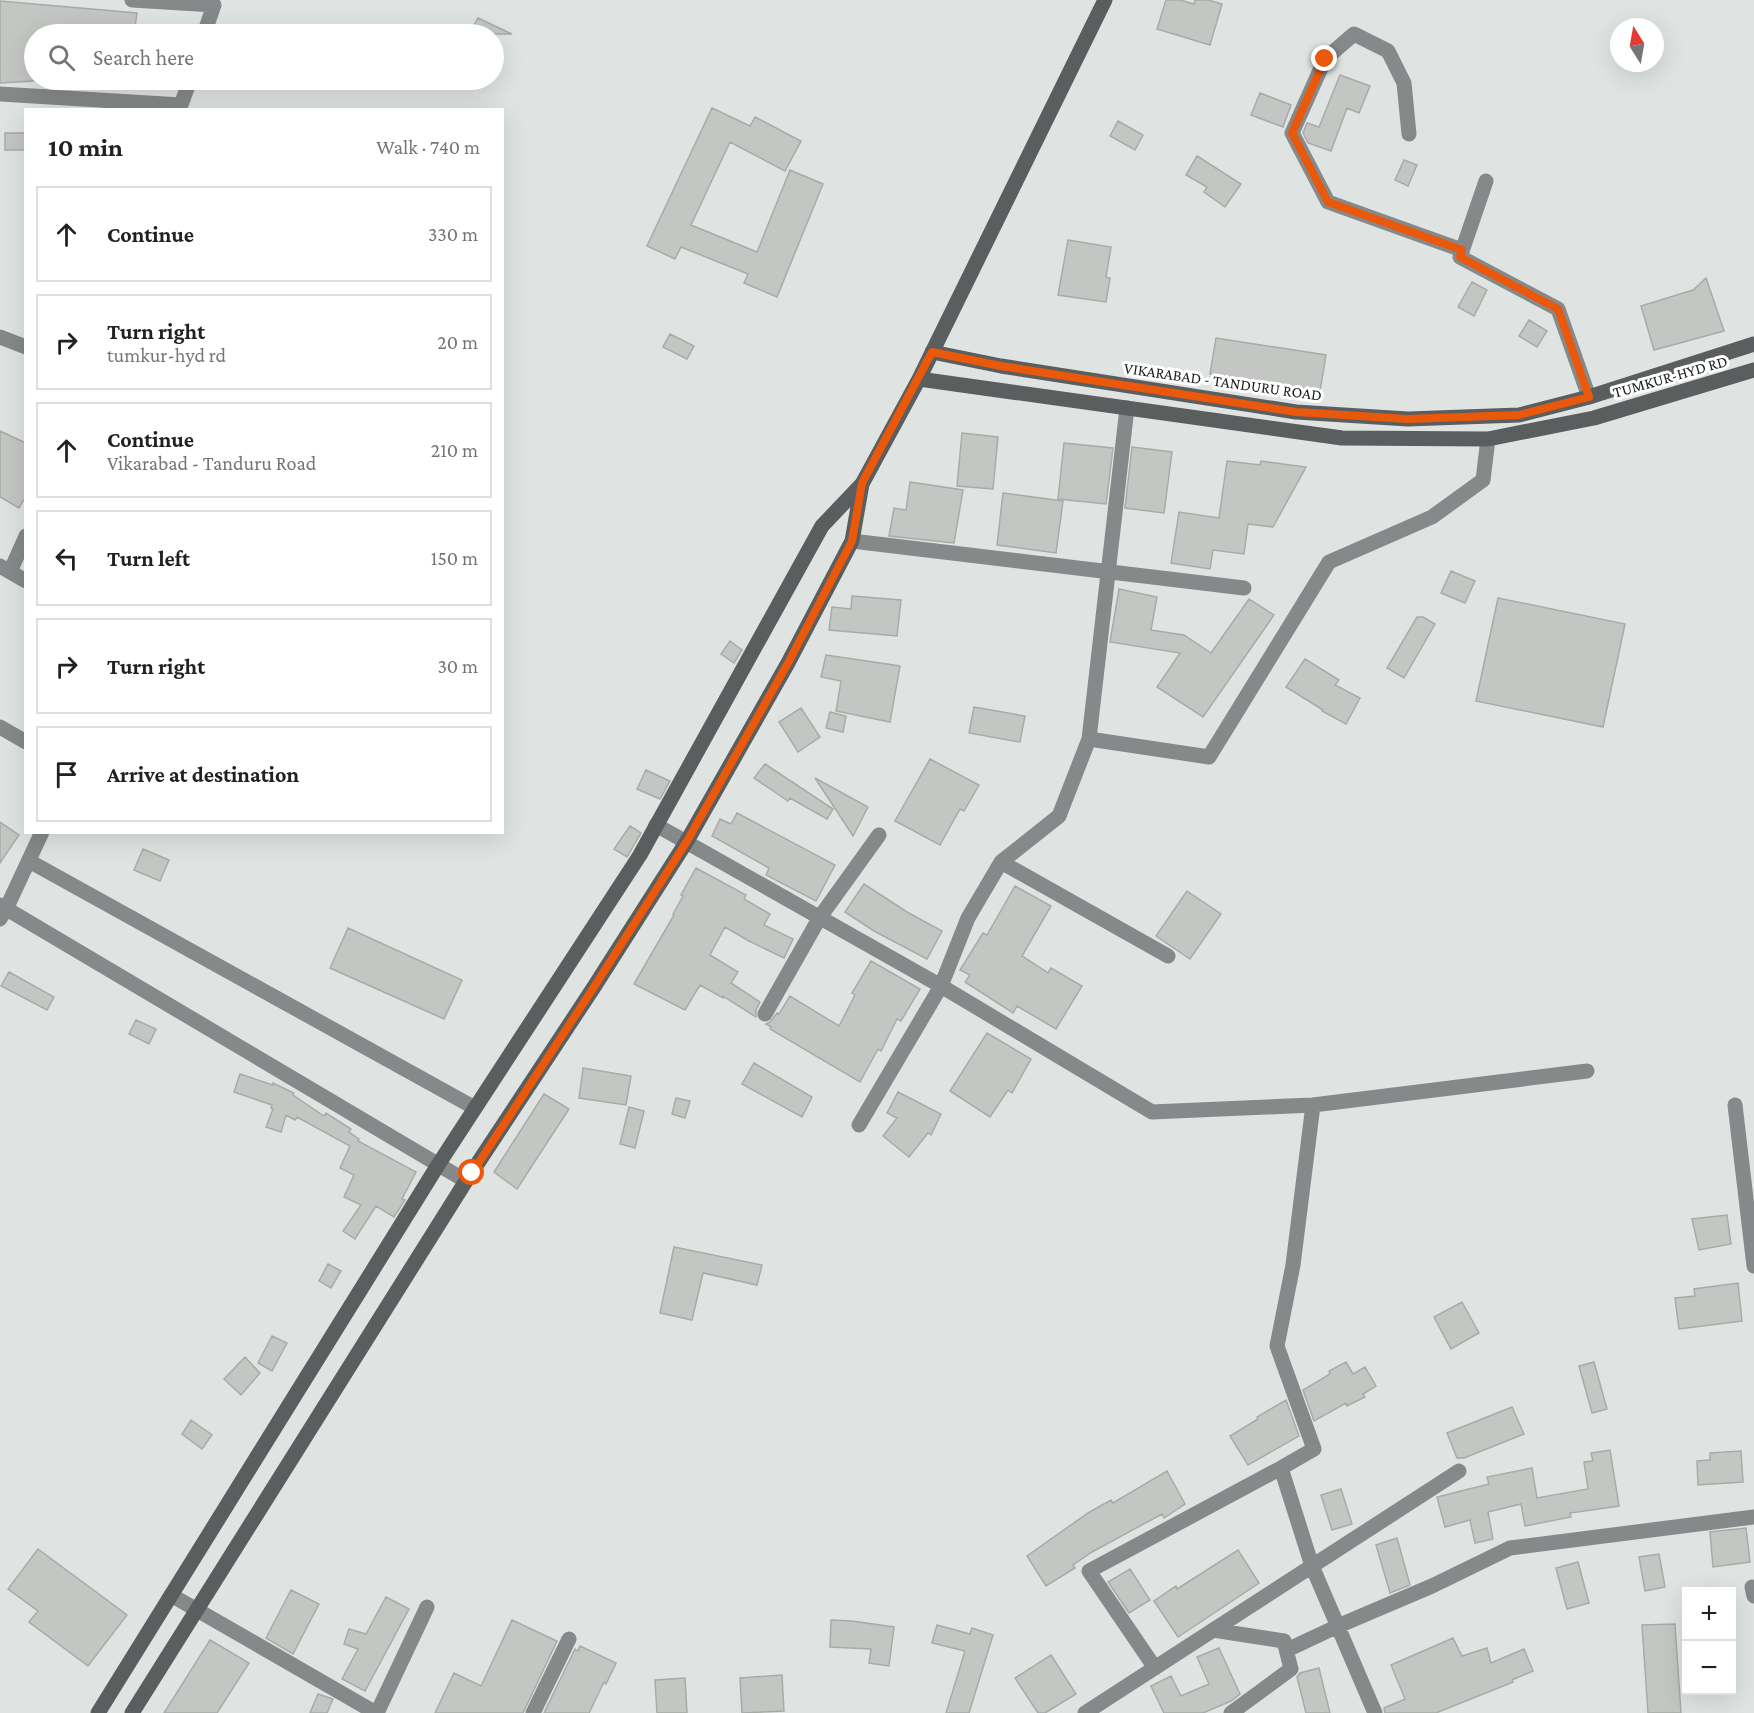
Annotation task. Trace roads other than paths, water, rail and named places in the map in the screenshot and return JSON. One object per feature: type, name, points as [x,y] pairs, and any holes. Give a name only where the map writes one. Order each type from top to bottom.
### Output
[{"type":"main road","points":[[98,1713],[438,1165],[640,855],[822,526],[862,483],[919,379],[1105,0]]},
{"type":"main road","name":"VIKARABAD - TANDURU ROAD","points":[[932,352],[1001,366],[1296,412],[1408,419],[1519,415],[1589,397],[1754,344]]},
{"type":"main road","name":"TUMKUR-HYD RD","points":[[919,379],[1342,438],[1488,439],[1594,418],[1754,370]]},
{"type":"main road","points":[[132,1713],[195,1609],[466,1181],[687,841],[788,663],[852,541],[862,483]]},
{"type":"street","points":[[132,0],[215,3],[208,24]]},
{"type":"street","points":[[1409,134],[1404,83],[1388,51],[1354,34],[1325,59],[1292,133],[1328,202],[1462,250]]},
{"type":"street","points":[[0,94],[181,105],[186,90]]},
{"type":"street","points":[[1486,181],[1460,257],[1558,309],[1589,397]]},
{"type":"street","points":[[0,337],[24,346]]},
{"type":"street","points":[[859,1125],[941,986],[968,918],[1000,862],[1059,816],[1089,739],[1127,408]]},
{"type":"street","points":[[1089,739],[1209,757],[1329,562],[1432,517],[1483,480],[1488,439]]},
{"type":"street","points":[[24,539],[5,569],[24,580]]},
{"type":"street","points":[[852,541],[1244,588]]},
{"type":"street","points":[[0,727],[24,741]]},
{"type":"street","points":[[656,825],[941,986],[1152,1112],[1313,1105],[1587,1071]]},
{"type":"street","points":[[41,834],[2,911],[466,1181]]},
{"type":"street","points":[[765,1014],[819,916],[879,835]]},
{"type":"street","points":[[29,861],[475,1108]]},
{"type":"street","points":[[1000,862],[1168,956]]},
{"type":"street","points":[[1155,1668],[1089,1571],[1314,1449],[1277,1346],[1293,1265],[1313,1105]]},
{"type":"street","points":[[1735,1105],[1754,1266]]},
{"type":"street","points":[[1281,1468],[1312,1566],[1375,1713]]},
{"type":"street","points":[[1085,1713],[1459,1471]]},
{"type":"street","points":[[1287,1650],[1432,1586],[1510,1548],[1754,1517]]},
{"type":"street","points":[[171,1595],[376,1713],[427,1607]]},
{"type":"street","points":[[1213,1630],[1284,1641],[1287,1650],[1291,1669],[1231,1713]]},
{"type":"street","points":[[533,1713],[569,1639]]}]
